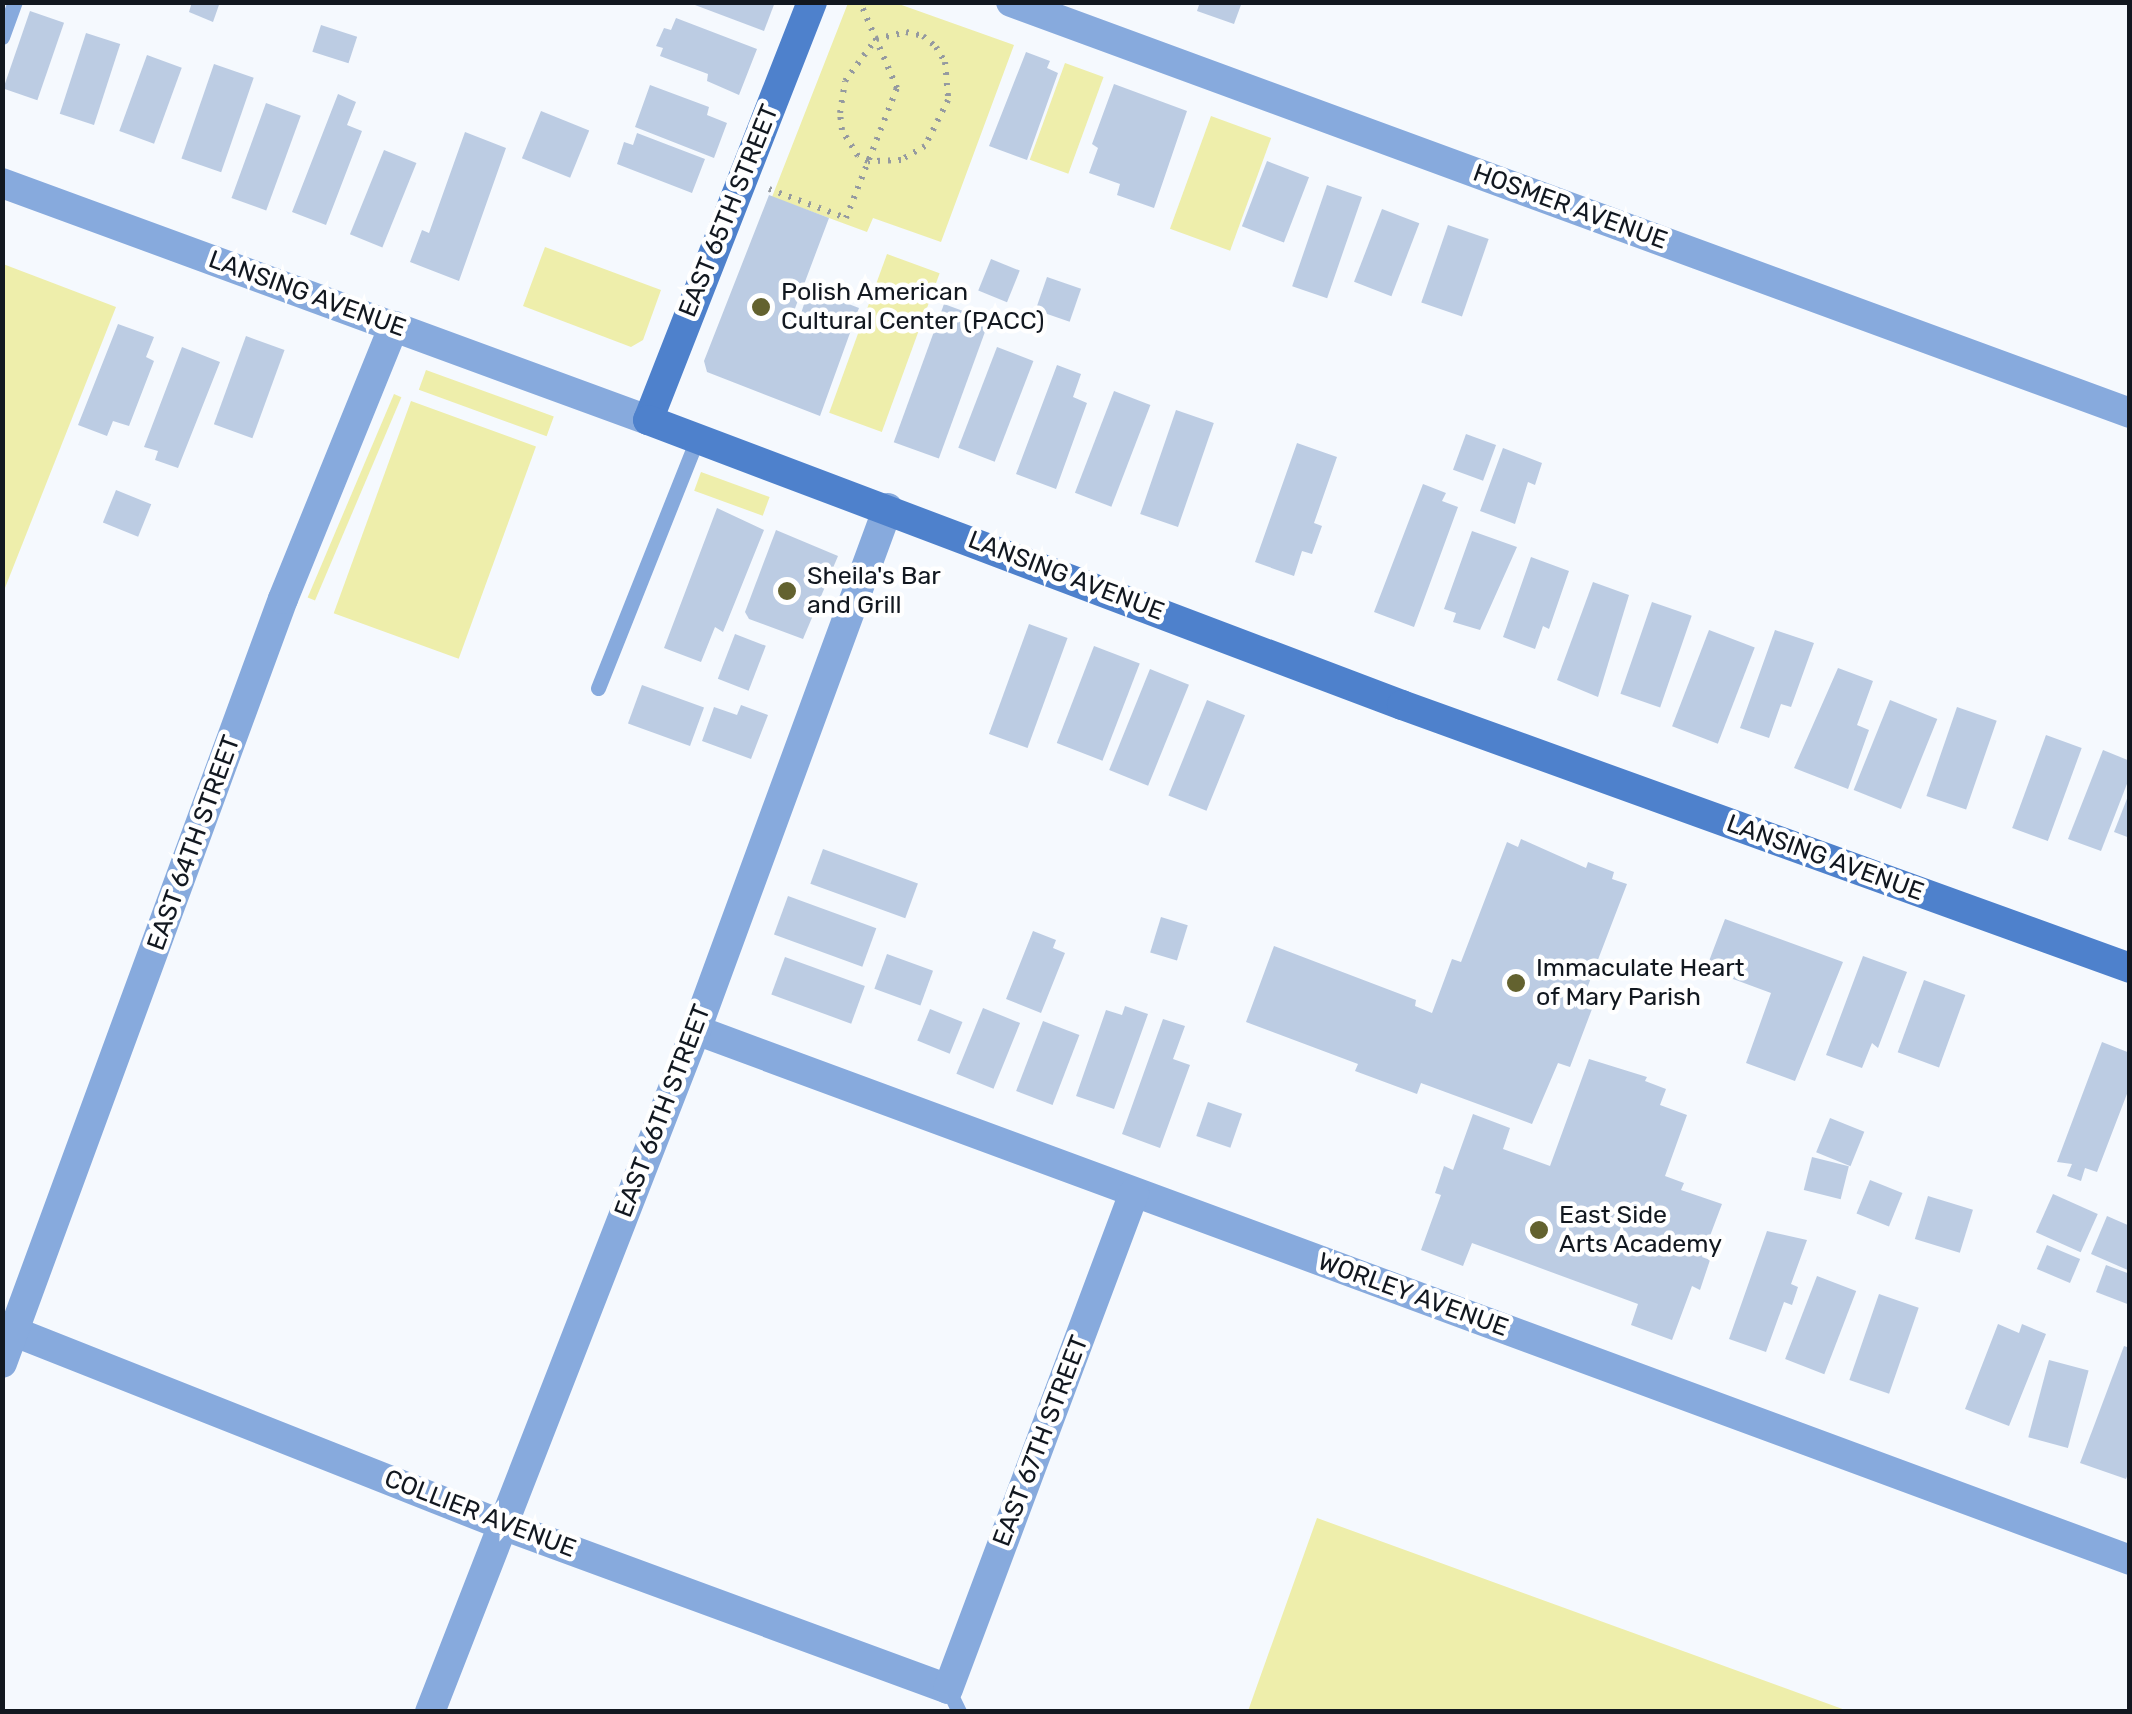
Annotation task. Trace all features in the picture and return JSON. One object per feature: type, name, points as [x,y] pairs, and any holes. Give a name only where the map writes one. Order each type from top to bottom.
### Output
[{"type":"street","name":"EAST 65TH STREET","points":[[648,420],[812,2]]},
{"type":"street","name":"HOSMER AVENUE","points":[[1011,2],[2130,413]]},
{"type":"street","name":"LANSING AVENUE","points":[[2,183],[888,508],[1402,705],[2130,968]]},
{"type":"street","name":"EAST 64TH STREET","points":[[2,1363],[283,599],[394,326]]},
{"type":"street","name":"EAST 66TH STREET","points":[[430,1712],[500,1524],[696,1030],[888,508]]},
{"type":"street","name":"WORLEY AVENUE","points":[[696,1030],[2130,1560]]},
{"type":"street","name":"EAST 67TH STREET","points":[[954,1700],[1134,1193]]},
{"type":"street","name":"COLLIER AVENUE","points":[[15,1332],[954,1700]]},
{"type":"lane","points":[[2,37],[15,2]]},
{"type":"lane","points":[[598,688],[697,439]]},
{"type":"path","points":[[768,188],[846,218],[897,88],[860,2]]},
{"type":"path","points":[[906,32],[923,36],[936,47],[944,62],[948,100],[925,146],[901,160],[868,161],[848,144],[840,113],[845,81],[876,39],[906,32]]},
{"type":"green space","points":[[848,3],[896,3],[1014,45],[941,242],[873,218],[867,232],[772,197]]},
{"type":"green space","points":[[1065,63],[1104,77],[1068,174],[1030,160]]},
{"type":"green space","points":[[1211,116],[1271,138],[1230,251],[1170,229]]},
{"type":"green space","points":[[545,247],[661,290],[643,340],[631,347],[523,306]]},
{"type":"green space","points":[[887,254],[940,273],[882,432],[829,413]]},
{"type":"green space","points":[[3,264],[116,307],[3,593]]},
{"type":"green space","points":[[426,370],[554,417],[547,436],[419,390]]},
{"type":"green space","points":[[394,394],[401,397],[315,601],[308,597]]},
{"type":"green space","points":[[411,401],[536,446],[459,659],[334,613]]},
{"type":"green space","points":[[701,472],[770,497],[763,516],[694,491]]},
{"type":"green space","points":[[1317,1518],[1848,1711],[1248,1711]]},
{"type":"building","points":[[192,2],[220,2],[213,22],[189,12]]},
{"type":"building","points":[[687,2],[775,2],[764,31]]},
{"type":"building","points":[[1200,2],[1242,2],[1234,24],[1197,11]]},
{"type":"building","points":[[30,11],[64,23],[37,100],[3,89]]},
{"type":"building","points":[[676,18],[757,49],[739,95],[707,81],[708,74],[660,56],[663,48],[656,46],[664,28],[671,30]]},
{"type":"building","points":[[321,25],[357,37],[348,63],[312,52]]},
{"type":"building","points":[[86,33],[120,44],[94,125],[60,114]]},
{"type":"building","points":[[1026,52],[1050,61],[1047,68],[1058,73],[1027,160],[989,146]]},
{"type":"building","points":[[147,55],[182,68],[154,144],[119,131]]},
{"type":"building","points":[[214,64],[254,78],[221,172],[181,159]]},
{"type":"building","points":[[1114,84],[1187,111],[1154,208],[1117,195],[1120,184],[1089,173],[1098,148],[1092,144]]},
{"type":"building","points":[[650,85],[709,107],[707,115],[727,123],[714,158],[635,127]]},
{"type":"building","points":[[338,94],[356,102],[347,125],[362,131],[326,225],[292,212]]},
{"type":"building","points":[[266,103],[301,116],[266,211],[231,198]]},
{"type":"building","points":[[541,111],[589,130],[570,178],[522,158]]},
{"type":"building","points":[[465,132],[506,148],[459,281],[410,262],[422,230],[429,233]]},
{"type":"building","points":[[637,133],[705,159],[692,193],[617,164],[624,142],[633,145]]},
{"type":"building","points":[[384,150],[416,163],[382,247],[350,234]]},
{"type":"building","points":[[1267,161],[1309,177],[1284,242],[1242,226]]},
{"type":"building","points":[[1327,185],[1362,197],[1327,298],[1292,286]]},
{"type":"building","name":"Polish American Cultural Center (PACC)","points":[[769,195],[829,218],[791,319],[798,323],[805,301],[816,305],[820,293],[859,308],[820,416],[707,372],[704,361]]},
{"type":"building","points":[[1382,209],[1419,223],[1391,296],[1354,282]]},
{"type":"building","points":[[1448,225],[1489,239],[1462,317],[1421,303]]},
{"type":"building","points":[[991,259],[1020,271],[1007,302],[978,291]]},
{"type":"building","points":[[1047,277],[1081,289],[1070,322],[1036,310]]},
{"type":"building","points":[[944,304],[989,320],[939,459],[894,442]]},
{"type":"building","points":[[118,324],[154,337],[146,357],[154,361],[129,426],[113,421],[107,436],[78,425]]},
{"type":"building","points":[[246,336],[285,350],[252,438],[214,424]]},
{"type":"building","points":[[182,347],[220,362],[178,468],[155,460],[158,451],[144,447]]},
{"type":"building","points":[[997,347],[1033,361],[995,462],[958,448]]},
{"type":"building","points":[[1057,365],[1081,374],[1073,397],[1087,403],[1056,489],[1016,474]]},
{"type":"building","points":[[1114,391],[1150,405],[1111,507],[1075,493]]},
{"type":"building","points":[[1176,410],[1214,423],[1178,527],[1140,514]]},
{"type":"building","points":[[1466,434],[1496,445],[1483,481],[1453,470]]},
{"type":"building","points":[[1297,443],[1337,457],[1314,523],[1322,526],[1312,554],[1302,551],[1294,576],[1255,562]]},
{"type":"building","points":[[1503,448],[1542,463],[1535,485],[1528,482],[1515,524],[1480,511]]},
{"type":"building","points":[[1423,484],[1446,493],[1442,501],[1458,507],[1414,627],[1374,612]]},
{"type":"building","points":[[116,490],[151,504],[138,537],[103,522]]},
{"type":"building","points":[[717,508],[764,530],[723,632],[715,627],[701,662],[664,648]]},
{"type":"building","name":"Sheila's Bar and Grill","points":[[776,530],[838,556],[803,639],[749,619],[745,612]]},
{"type":"building","points":[[1472,531],[1517,547],[1480,630],[1453,622],[1456,613],[1444,609]]},
{"type":"building","points":[[1531,557],[1569,571],[1549,629],[1543,626],[1535,649],[1503,637]]},
{"type":"building","points":[[1593,582],[1629,595],[1598,697],[1557,680]]},
{"type":"building","points":[[1652,602],[1692,616],[1660,707],[1620,694]]},
{"type":"building","points":[[1029,624],[1068,638],[1028,748],[989,734]]},
{"type":"building","points":[[1709,630],[1755,648],[1718,744],[1672,726]]},
{"type":"building","points":[[1775,630],[1814,643],[1791,707],[1781,704],[1769,738],[1740,728]]},
{"type":"building","points":[[735,634],[766,646],[749,691],[718,679]]},
{"type":"building","points":[[1094,646],[1140,664],[1102,761],[1057,743]]},
{"type":"building","points":[[1838,668],[1873,681],[1857,725],[1869,730],[1848,789],[1794,768]]},
{"type":"building","points":[[1150,669],[1189,685],[1148,786],[1109,770]]},
{"type":"building","points":[[642,685],[704,708],[690,746],[628,724]]},
{"type":"building","points":[[1207,700],[1245,715],[1206,811],[1168,795]]},
{"type":"building","points":[[1890,700],[1937,719],[1901,809],[1854,790]]},
{"type":"building","points":[[741,705],[768,715],[751,759],[702,741],[714,707],[737,715]]},
{"type":"building","points":[[1957,707],[1997,721],[1966,810],[1926,796]]},
{"type":"building","points":[[2046,735],[2082,748],[2048,841],[2012,828]]},
{"type":"building","points":[[2103,750],[2130,761],[2130,776],[2101,851],[2068,839]]},
{"type":"building","points":[[2130,791],[2130,838],[2114,832]]},
{"type":"building","name":"Immaculate Heart of Mary Parish","points":[[1521,839],[1586,868],[1588,862],[1614,872],[1612,879],[1627,884],[1581,1004],[1592,1009],[1570,1067],[1558,1063],[1532,1124],[1421,1083],[1417,1094],[1355,1071],[1358,1064],[1246,1022],[1274,946],[1416,1000],[1415,1006],[1432,1013],[1452,959],[1461,962],[1507,842],[1518,847]]},
{"type":"building","points":[[823,849],[918,884],[905,918],[810,884]]},
{"type":"building","points":[[788,896],[876,928],[862,967],[774,935]]},
{"type":"building","points":[[1161,917],[1188,925],[1177,961],[1150,952]]},
{"type":"building","points":[[1725,919],[1843,962],[1795,1081],[1746,1063],[1771,993],[1706,969]]},
{"type":"building","points":[[1033,931],[1056,940],[1053,948],[1065,953],[1041,1013],[1006,999]]},
{"type":"building","points":[[887,954],[933,971],[920,1006],[874,989]]},
{"type":"building","points":[[1863,956],[1907,972],[1878,1048],[1872,1043],[1862,1068],[1826,1055]]},
{"type":"building","points":[[785,957],[865,986],[851,1024],[771,995]]},
{"type":"building","points":[[1924,980],[1965,995],[1939,1067],[1898,1052]]},
{"type":"building","points":[[1125,1006],[1148,1014],[1114,1109],[1076,1096],[1106,1010],[1122,1015]]},
{"type":"building","points":[[983,1008],[1020,1023],[993,1089],[956,1074]]},
{"type":"building","points":[[930,1009],[962,1022],[950,1054],[917,1041]]},
{"type":"building","points":[[1163,1019],[1185,1026],[1173,1059],[1190,1065],[1160,1148],[1122,1134]]},
{"type":"building","points":[[1043,1021],[1079,1035],[1053,1105],[1016,1091]]},
{"type":"building","points":[[2102,1042],[2130,1053],[2130,1086],[2097,1172],[2085,1168],[2081,1181],[2067,1176],[2072,1164],[2057,1162]]},
{"type":"building","points":[[1589,1059],[1647,1077],[1645,1081],[1666,1089],[1660,1105],[1687,1115],[1665,1176],[1684,1183],[1681,1190],[1722,1204],[1702,1257],[1710,1260],[1700,1290],[1692,1286],[1672,1340],[1631,1325],[1638,1304],[1472,1243],[1463,1266],[1421,1250],[1441,1195],[1435,1193],[1444,1166],[1453,1170],[1473,1114],[1510,1128],[1503,1149],[1550,1166]]},
{"type":"building","points":[[1208,1102],[1242,1114],[1230,1148],[1196,1136]]},
{"type":"building","points":[[1830,1118],[1864,1132],[1850,1166],[1816,1152]]},
{"type":"building","points":[[1812,1157],[1849,1166],[1841,1199],[1804,1190]]},
{"type":"building","points":[[1870,1180],[1902,1193],[1889,1226],[1857,1213]]},
{"type":"building","points":[[2053,1194],[2098,1214],[2081,1252],[2036,1232]]},
{"type":"building","points":[[1928,1196],[1973,1210],[1960,1253],[1915,1239]]},
{"type":"building","points":[[2107,1216],[2130,1226],[2130,1271],[2091,1254]]},
{"type":"building","points":[[1767,1231],[1807,1240],[1791,1284],[1798,1287],[1792,1305],[1784,1302],[1766,1352],[1729,1339]]},
{"type":"building","points":[[2047,1245],[2080,1259],[2070,1283],[2037,1269]]},
{"type":"building","points":[[2106,1265],[2130,1274],[2130,1305],[2096,1292]]},
{"type":"building","points":[[1817,1276],[1856,1291],[1824,1374],[1785,1359]]},
{"type":"building","points":[[1879,1294],[1919,1308],[1889,1394],[1849,1380]]},
{"type":"building","points":[[1998,1324],[2019,1333],[2022,1324],[2046,1334],[2009,1426],[1965,1409]]},
{"type":"building","points":[[2124,1346],[2130,1348],[2130,1469],[2126,1479],[2080,1463]]},
{"type":"building","points":[[2049,1360],[2089,1371],[2068,1448],[2028,1437]]},
{"type":"place","name":"Polish American Cultural Center (PACC)","points":[[761,307]]},
{"type":"place","name":"Sheila's Bar and Grill","points":[[787,591]]},
{"type":"place","name":"Immaculate Heart of Mary Parish","points":[[1516,983]]},
{"type":"place","name":"East Side Arts Academy","points":[[1539,1230]]}]
